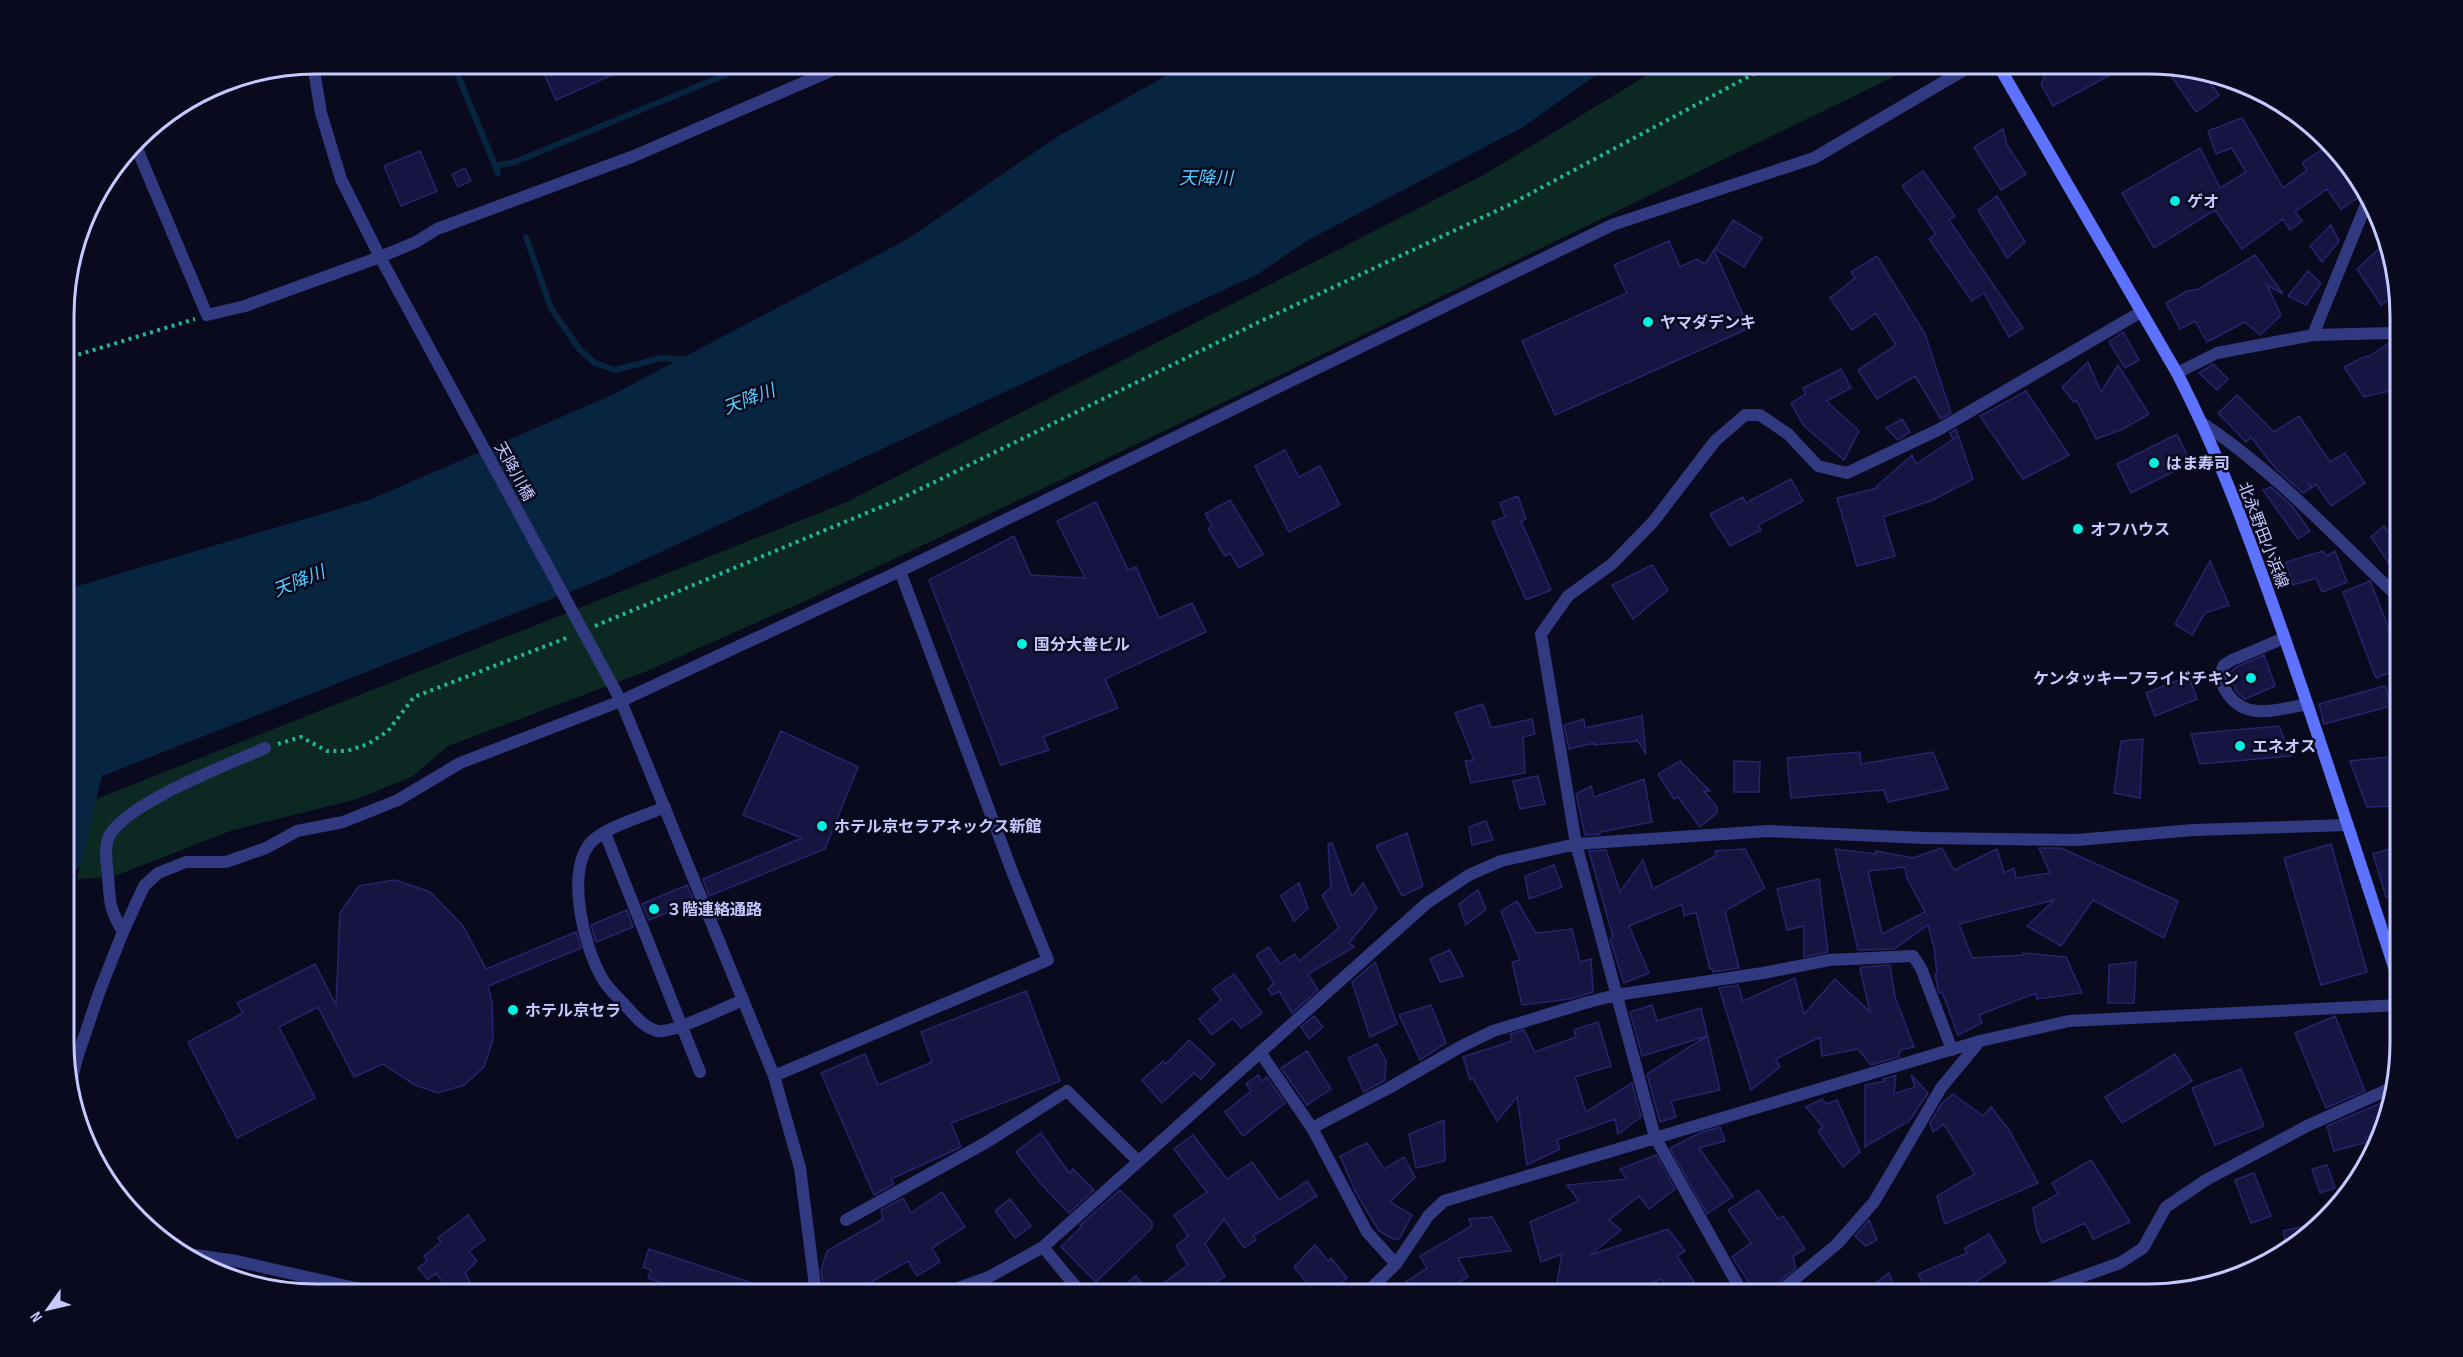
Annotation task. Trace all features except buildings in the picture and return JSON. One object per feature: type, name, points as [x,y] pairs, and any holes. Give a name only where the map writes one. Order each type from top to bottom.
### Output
[{"type":"main road","name":"北永野田小浜線","points":[[2003,74],[2177,373],[2202,423],[2246,528],[2390,955]]},
{"type":"street","name":"天降川橋","points":[[315,74],[321,114],[341,179],[380,257],[621,701],[665,807],[774,1076],[800,1168],[815,1284]]},
{"type":"street","points":[[138,151],[207,315],[245,306],[380,257],[416,242],[437,229],[634,156],[824,74]]},
{"type":"street","points":[[75,1066],[123,932],[144,886],[158,873],[186,861],[226,862],[266,848],[297,831],[343,822],[398,800],[460,763],[621,701],[900,571],[1612,225],[1814,158],[1957,74]]},
{"type":"street","points":[[2313,335],[2365,208]]},
{"type":"street","points":[[1737,1284],[1655,1137],[1576,844],[1542,634],[1568,596],[1612,564],[1653,522],[1726,429],[1745,415],[1760,415],[1788,434],[1818,466],[1847,473],[1938,430],[2141,312]]},
{"type":"street","points":[[2177,373],[2217,353],[2313,335],[2390,333]]},
{"type":"street","points":[[2202,423],[2233,443],[2390,590]]},
{"type":"street","points":[[774,1076],[1048,960],[900,571]]},
{"type":"street","points":[[2284,638],[2224,665],[2219,676],[2225,692],[2246,710],[2265,712],[2307,704]]},
{"type":"street","points":[[123,932],[111,911],[106,853],[107,840],[113,831],[135,810],[265,748]]},
{"type":"street","points":[[665,807],[605,832],[589,844],[578,873],[581,912],[591,955],[603,980],[641,1023],[658,1031],[672,1030],[743,1000]]},
{"type":"street","points":[[970,1284],[989,1277],[1043,1247],[1427,903],[1469,875],[1501,861],[1576,844],[1768,831],[1925,838],[2077,840],[2193,830],[2347,825]]},
{"type":"street","points":[[605,832],[700,1072]]},
{"type":"street","points":[[1312,1128],[1493,1030],[1616,995],[1762,973],[1829,960],[1913,956],[1921,968],[1952,1050]]},
{"type":"street","points":[[1375,1284],[1396,1264],[1429,1215],[1444,1201],[1980,1041],[2069,1021],[2390,1005]]},
{"type":"street","points":[[1790,1284],[1838,1244],[1874,1202],[1941,1088],[1980,1041]]},
{"type":"street","points":[[1260,1052],[1312,1128],[1367,1232],[1396,1264]]},
{"type":"street","points":[[846,1220],[987,1142],[1067,1091],[1138,1161]]},
{"type":"street","points":[[2059,1284],[2120,1263],[2143,1248],[2166,1207],[2206,1180],[2307,1126],[2384,1091]]},
{"type":"street","points":[[1043,1247],[1074,1284]]},
{"type":"street","points":[[203,1256],[236,1261],[338,1284]]},
{"type":"path","points":[[587,630],[652,605],[900,499],[1260,322],[1509,205],[1753,74]]},
{"type":"path","points":[[74,355],[207,315]]},
{"type":"path","points":[[265,748],[301,737],[327,751],[347,751],[368,744],[388,731],[414,696],[576,634]]},
{"type":"green space","points":[[1649,74],[1899,74],[1179,424],[805,601],[647,671],[448,746],[413,776],[357,799],[233,830],[112,877],[77,879],[94,800],[847,502],[1487,173]]},
{"type":"water","name":"天降川","points":[[1169,74],[1598,74],[1523,127],[1308,240],[1258,274],[607,577],[105,775],[74,774],[74,587],[369,500],[612,395],[906,240],[1057,137]]},
{"type":"waterway","points":[[458,74],[498,173]]},
{"type":"waterway","points":[[495,166],[515,162],[727,74]]},
{"type":"waterway","points":[[526,237],[551,308],[580,350],[595,363],[615,370],[661,358],[688,360]]},
{"type":"waterway","points":[[74,819],[91,748],[91,728]]},
{"type":"place","name":"ゲオ","points":[[2175,201]]},
{"type":"place","name":"ヤマダデンキ","points":[[1648,322]]},
{"type":"place","name":"はま寿司","points":[[2154,463]]},
{"type":"place","name":"オフハウス","points":[[2078,529]]},
{"type":"place","name":"国分大善ビル","points":[[1022,644]]},
{"type":"place","name":"ケンタッキーフライドチキン","points":[[2251,678]]},
{"type":"place","name":"エネオス","points":[[2240,746]]},
{"type":"place","name":"ホテル京セラアネックス新館","points":[[822,826]]},
{"type":"place","name":"３階連絡通路","points":[[654,909]]},
{"type":"place","name":"ホテル京セラ","points":[[513,1010]]}]
